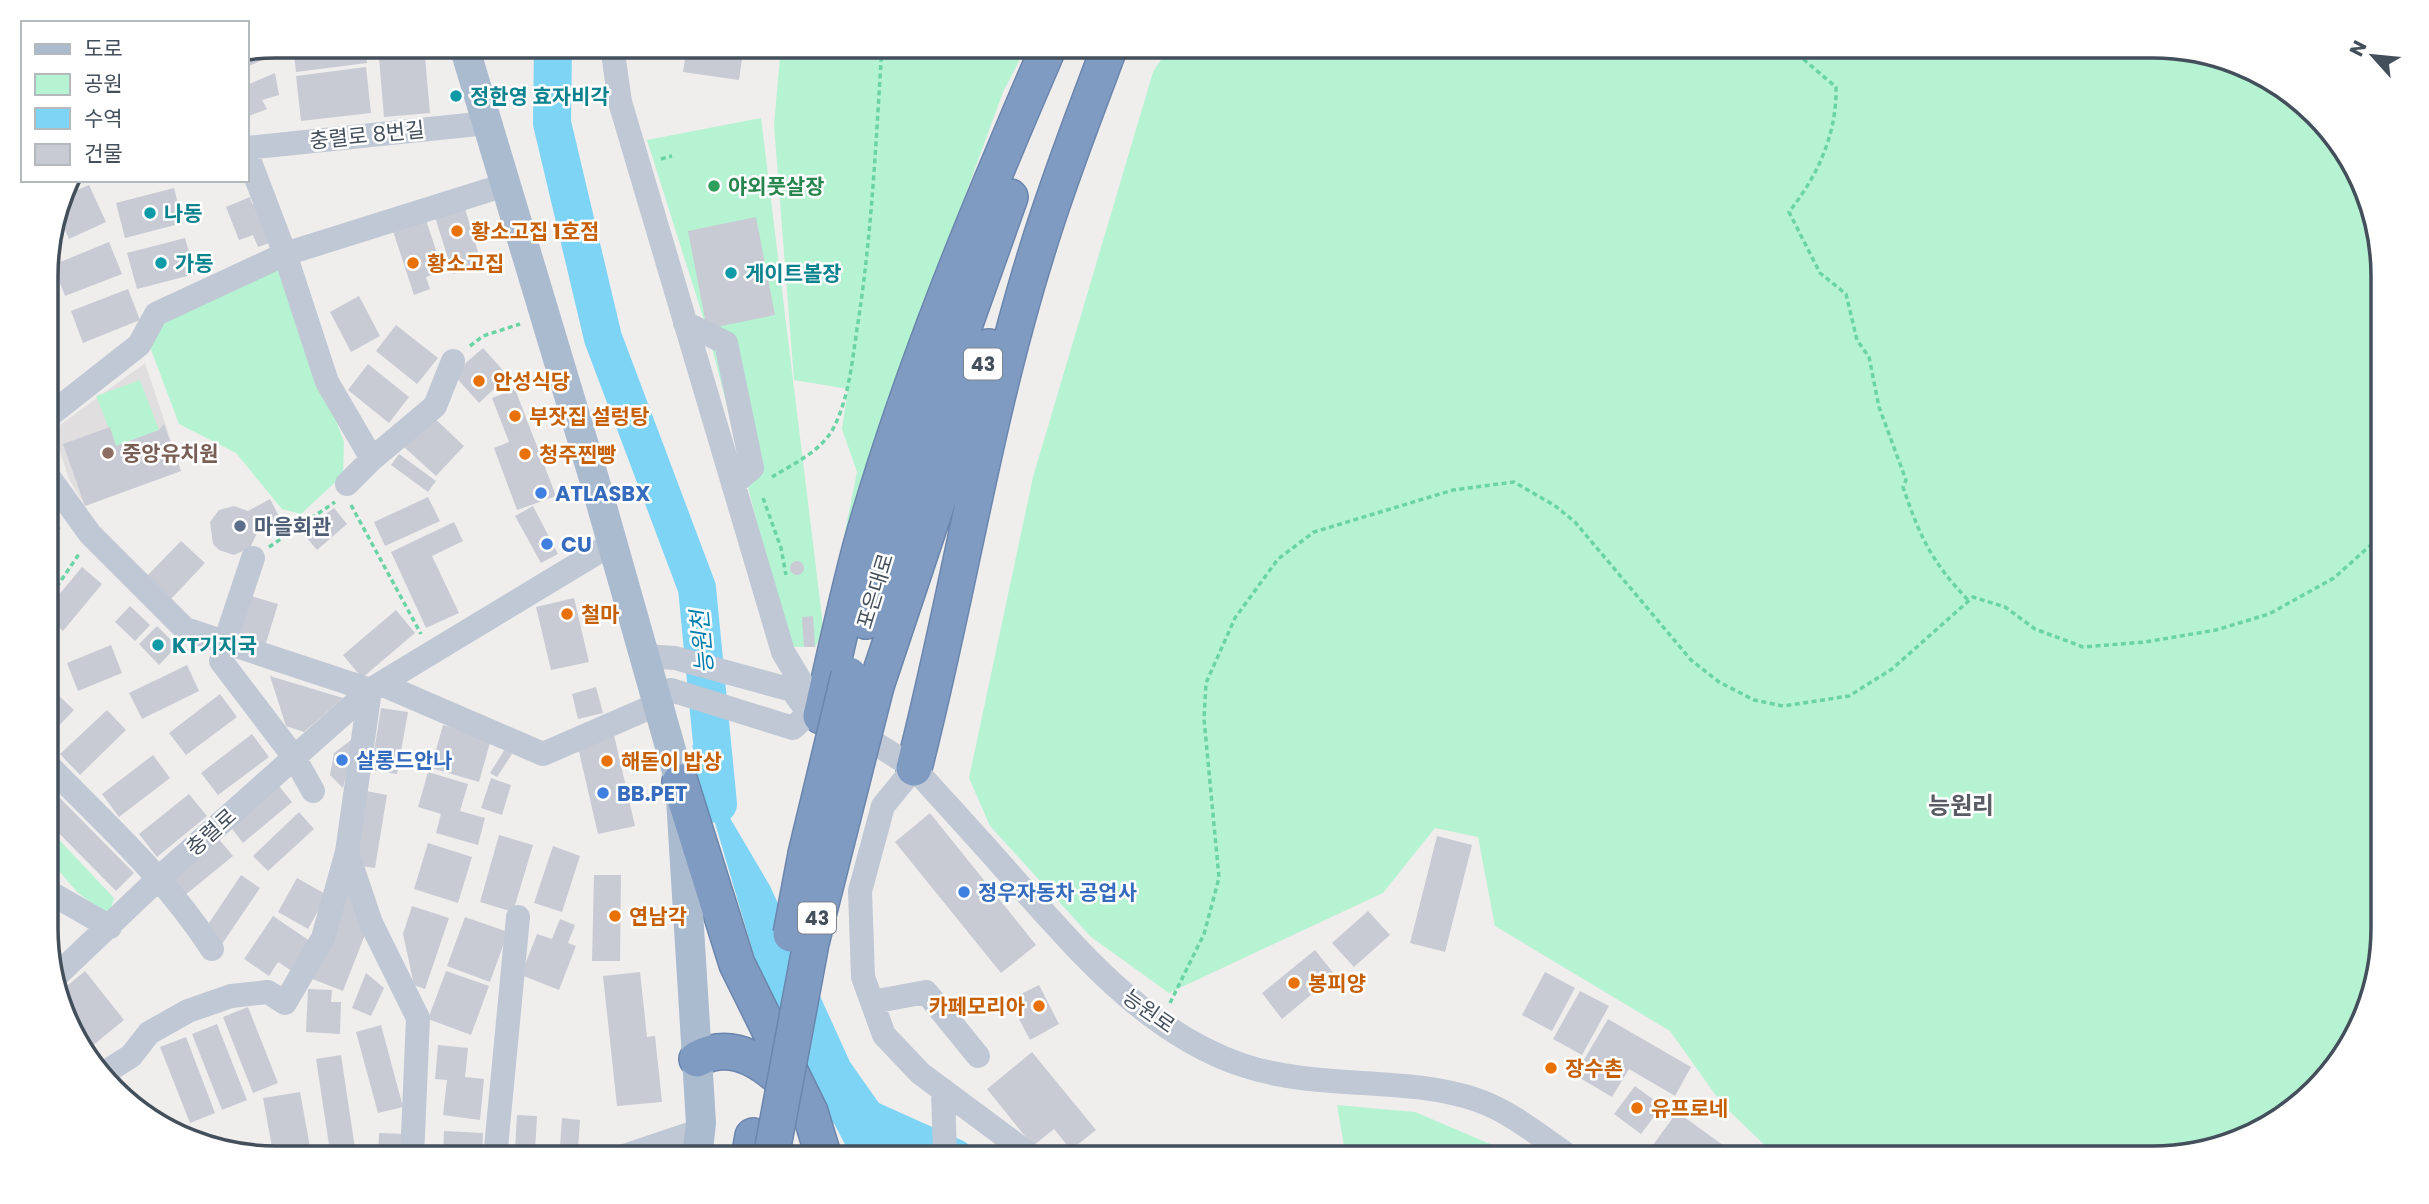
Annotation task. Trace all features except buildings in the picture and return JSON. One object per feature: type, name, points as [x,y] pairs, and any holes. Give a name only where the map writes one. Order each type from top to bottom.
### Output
[{"type":"highway","points":[[808,719],[923,361],[995,171],[1044,58]]},
{"type":"highway","name":"포은대로","points":[[863,680],[908,484],[1018,176],[1068,58]]},
{"type":"highway","name":"포은대로","points":[[863,680],[1093,58]]},
{"type":"highway","points":[[914,768],[957,586],[980,470],[1023,300],[1075,138],[1105,58]]},
{"type":"highway","name":"43","points":[[762,1146],[811,943],[863,680]]},
{"type":"highway","points":[[680,782],[737,964],[803,1099],[820,1146]]},
{"type":"highway","points":[[697,1059],[723,1050],[742,1053],[777,1074],[803,1099]]},
{"type":"main road","points":[[468,58],[613,543],[660,657],[680,782],[697,1059],[699,1144]]},
{"type":"street","points":[[58,489],[90,534],[185,629],[223,652],[376,687],[543,754],[665,697],[808,719],[783,652],[620,102],[614,58]]},
{"type":"street","name":"충렬로 8번길","points":[[248,148],[487,123]]},
{"type":"street","points":[[248,157],[285,254],[327,382],[372,459]]},
{"type":"street","points":[[58,409],[139,345],[156,314],[285,254],[505,185]]},
{"type":"street","points":[[685,323],[726,343],[752,468],[733,484]]},
{"type":"street","points":[[348,484],[372,459],[435,406],[453,362]]},
{"type":"street","name":"충렬로","points":[[62,970],[159,878],[376,687],[613,543]]},
{"type":"street","points":[[223,652],[253,558]]},
{"type":"street","points":[[223,652],[294,757],[313,791]]},
{"type":"street","name":"능원로","points":[[660,657],[792,690],[808,719],[875,743],[914,768],[1115,987],[1161,1021],[1239,1064],[1289,1079],[1434,1090],[1478,1100],[1512,1117],[1554,1146]]},
{"type":"street","points":[[110,1069],[131,1056],[149,1033],[188,1011],[231,996],[268,992],[285,1003],[323,938],[347,852],[376,687]]},
{"type":"street","points":[[914,768],[883,806],[860,891],[863,977],[884,1035],[920,1073],[1018,1146]]},
{"type":"street","points":[[58,775],[159,878],[186,909],[212,949]]},
{"type":"street","points":[[347,852],[371,923],[418,1018],[413,1146]]},
{"type":"street","points":[[58,897],[110,927]]},
{"type":"street","points":[[496,1146],[518,918]]},
{"type":"street","points":[[872,1002],[926,992],[978,1056]]},
{"type":"street","points":[[943,1091],[945,1146]]},
{"type":"path","points":[[769,479],[810,454],[833,429],[848,388],[861,307],[875,171],[881,58]]},
{"type":"path","points":[[1802,58],[1836,87],[1837,114],[1822,161],[1809,187],[1789,212],[1820,273],[1846,294],[1857,340],[1869,357],[1879,407],[1906,480],[1903,487],[1918,531],[1929,555],[1968,600]]},
{"type":"path","points":[[453,362],[483,336],[520,324]]},
{"type":"path","points":[[1161,1021],[1204,934],[1219,878],[1204,719],[1206,683],[1234,618],[1278,559],[1314,531],[1453,490],[1514,482],[1554,505],[1575,522],[1691,660],[1719,682],[1754,700],[1783,706],[1849,696],[1892,669],[1973,597],[2005,607],[2035,629],[2083,647],[2145,642],[2216,630],[2269,614],[2334,578],[2371,545]]},
{"type":"path","points":[[253,558],[345,495],[432,653]]},
{"type":"path","points":[[58,584],[71,565]]},
{"type":"shaded area","points":[[145,363],[181,471],[85,506],[69,479],[58,445],[58,426]]},
{"type":"green space","points":[[780,58],[1021,58],[1003,92],[892,396],[828,616],[857,472],[842,429],[848,389],[794,380],[774,125]]},
{"type":"green space","points":[[1162,58],[2168,58],[2224,69],[2274,94],[2297,112],[2335,155],[2349,179],[2364,219],[2371,275],[2371,929],[2369,957],[2360,999],[2335,1049],[2317,1072],[2274,1110],[2250,1124],[2224,1135],[2168,1146],[1766,1146],[1722,1104],[1670,1031],[1495,926],[1478,837],[1435,828],[1383,893],[1169,993],[1091,937],[990,826],[969,778],[1033,477],[1153,72]]},
{"type":"green space","points":[[761,118],[822,617],[823,633],[815,647],[789,647],[709,336],[647,140]]},
{"type":"green space","points":[[279,269],[344,442],[343,475],[301,514],[282,509],[236,453],[179,424],[147,339],[164,320]]},
{"type":"green space","points":[[140,380],[159,430],[116,446],[96,396]]},
{"type":"green space","points":[[58,839],[114,898],[111,908],[105,912],[78,893],[58,870]]},
{"type":"green space","points":[[1337,1105],[1415,1112],[1495,1146],[1344,1146]]},
{"type":"water","points":[[692,745],[731,757],[727,813],[770,886],[850,1062],[888,1116],[899,1146],[846,1146],[763,986]]},
{"type":"waterway","name":"능원천","points":[[553,58],[552,123],[603,338],[697,588],[718,804]]},
{"type":"waterway","name":"능원천","points":[[846,1109],[928,1146]]},
{"type":"place","name":"정한영 효자비각","points":[[456,96]]},
{"type":"place","name":"야외풋살장","points":[[714,186]]},
{"type":"place","name":"나동","points":[[150,213]]},
{"type":"place","name":"황소고집 1호점","points":[[457,231]]},
{"type":"place","name":"가동","points":[[161,263]]},
{"type":"place","name":"황소고집","points":[[413,263]]},
{"type":"place","name":"게이트볼장","points":[[731,273]]},
{"type":"place","name":"안성식당","points":[[479,381]]},
{"type":"place","name":"부잣집 설렁탕","points":[[515,416]]},
{"type":"place","name":"중앙유치원","points":[[108,453]]},
{"type":"place","name":"청주찐빵","points":[[525,454]]},
{"type":"place","name":"ATLASBX","points":[[541,493]]},
{"type":"place","name":"마을회관","points":[[240,526]]},
{"type":"place","name":"CU","points":[[547,544]]},
{"type":"place","name":"철마","points":[[567,614]]},
{"type":"place","name":"KT기지국","points":[[158,645]]},
{"type":"place","name":"살롱드안나","points":[[342,760]]},
{"type":"place","name":"해돋이 밥상","points":[[607,761]]},
{"type":"place","name":"BB.PET","points":[[603,793]]},
{"type":"place","name":"정우자동차 공업사","points":[[964,892]]},
{"type":"place","name":"연남각","points":[[615,916]]},
{"type":"place","name":"봉피양","points":[[1294,983]]},
{"type":"place","name":"카페모리아","points":[[1039,1006]]},
{"type":"place","name":"장수촌","points":[[1551,1068]]},
{"type":"place","name":"유프로네","points":[[1637,1108]]},
{"type":"district","name":"능원리","points":[[1961,805]]}]
